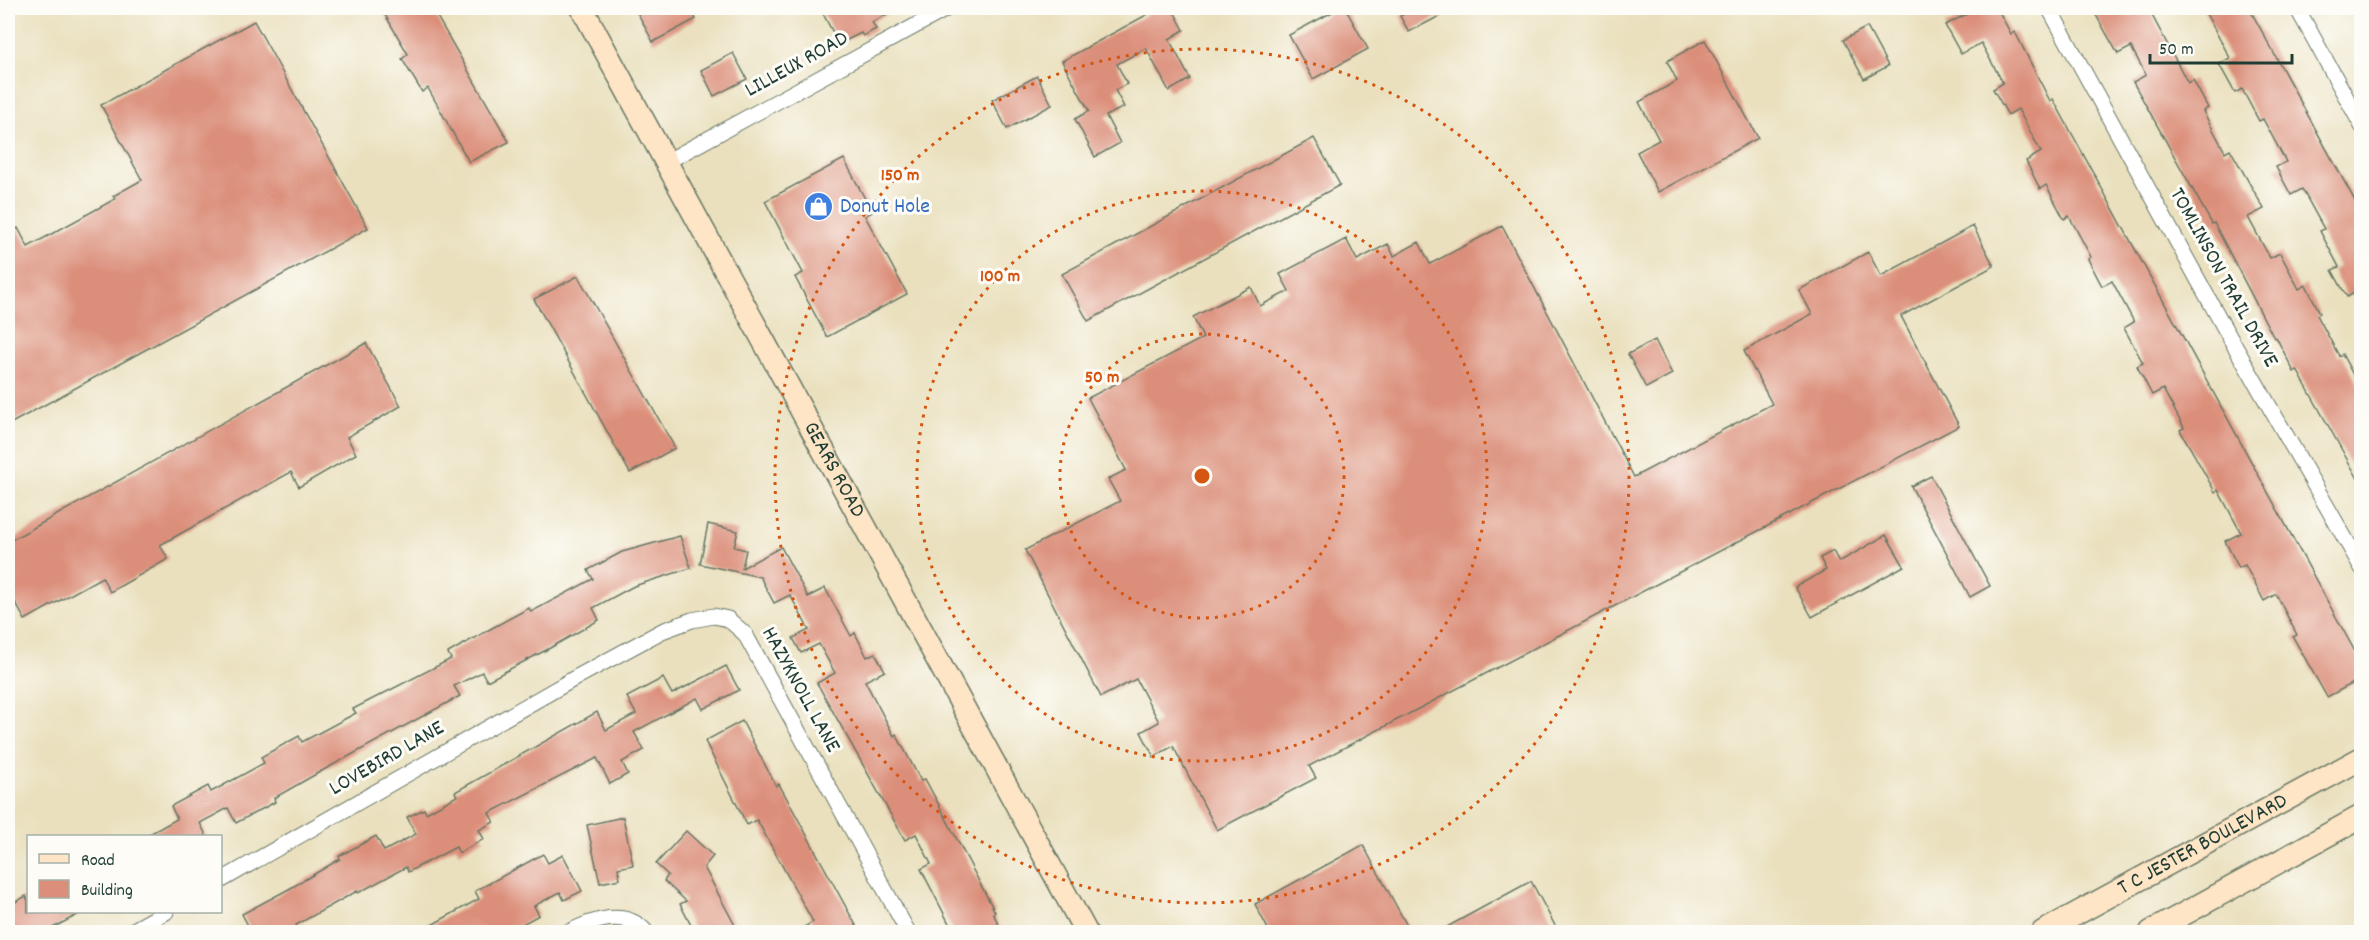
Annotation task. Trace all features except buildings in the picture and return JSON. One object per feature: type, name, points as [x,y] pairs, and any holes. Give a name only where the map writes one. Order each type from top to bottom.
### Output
[{"type":"main road","name":"GEARS ROAD","points":[[582,8],[1086,933]]},
{"type":"main road","name":"T C JESTER BOULEVARD","points":[[2043,933],[2361,758]]},
{"type":"main road","points":[[2151,933],[2361,816]]},
{"type":"street","name":"LILLEUX ROAD","points":[[666,162],[948,8]]},
{"type":"street","name":"TOMLINSON TRAIL DRIVE","points":[[2049,8],[2225,329],[2361,568]]},
{"type":"street","points":[[2297,8],[2361,126]]},
{"type":"street","name":"HAZYKNOLL LANE","points":[[577,677],[662,631],[692,620],[714,616],[728,619],[745,634],[908,933]]},
{"type":"street","name":"LOVEBIRD LANE","points":[[222,880],[577,677]]},
{"type":"street","points":[[130,933],[164,913]]},
{"type":"street","points":[[569,933],[594,921],[624,918],[640,925],[646,933]]},
{"type":"place","name":"Donut Hole","points":[[819,207]]}]
